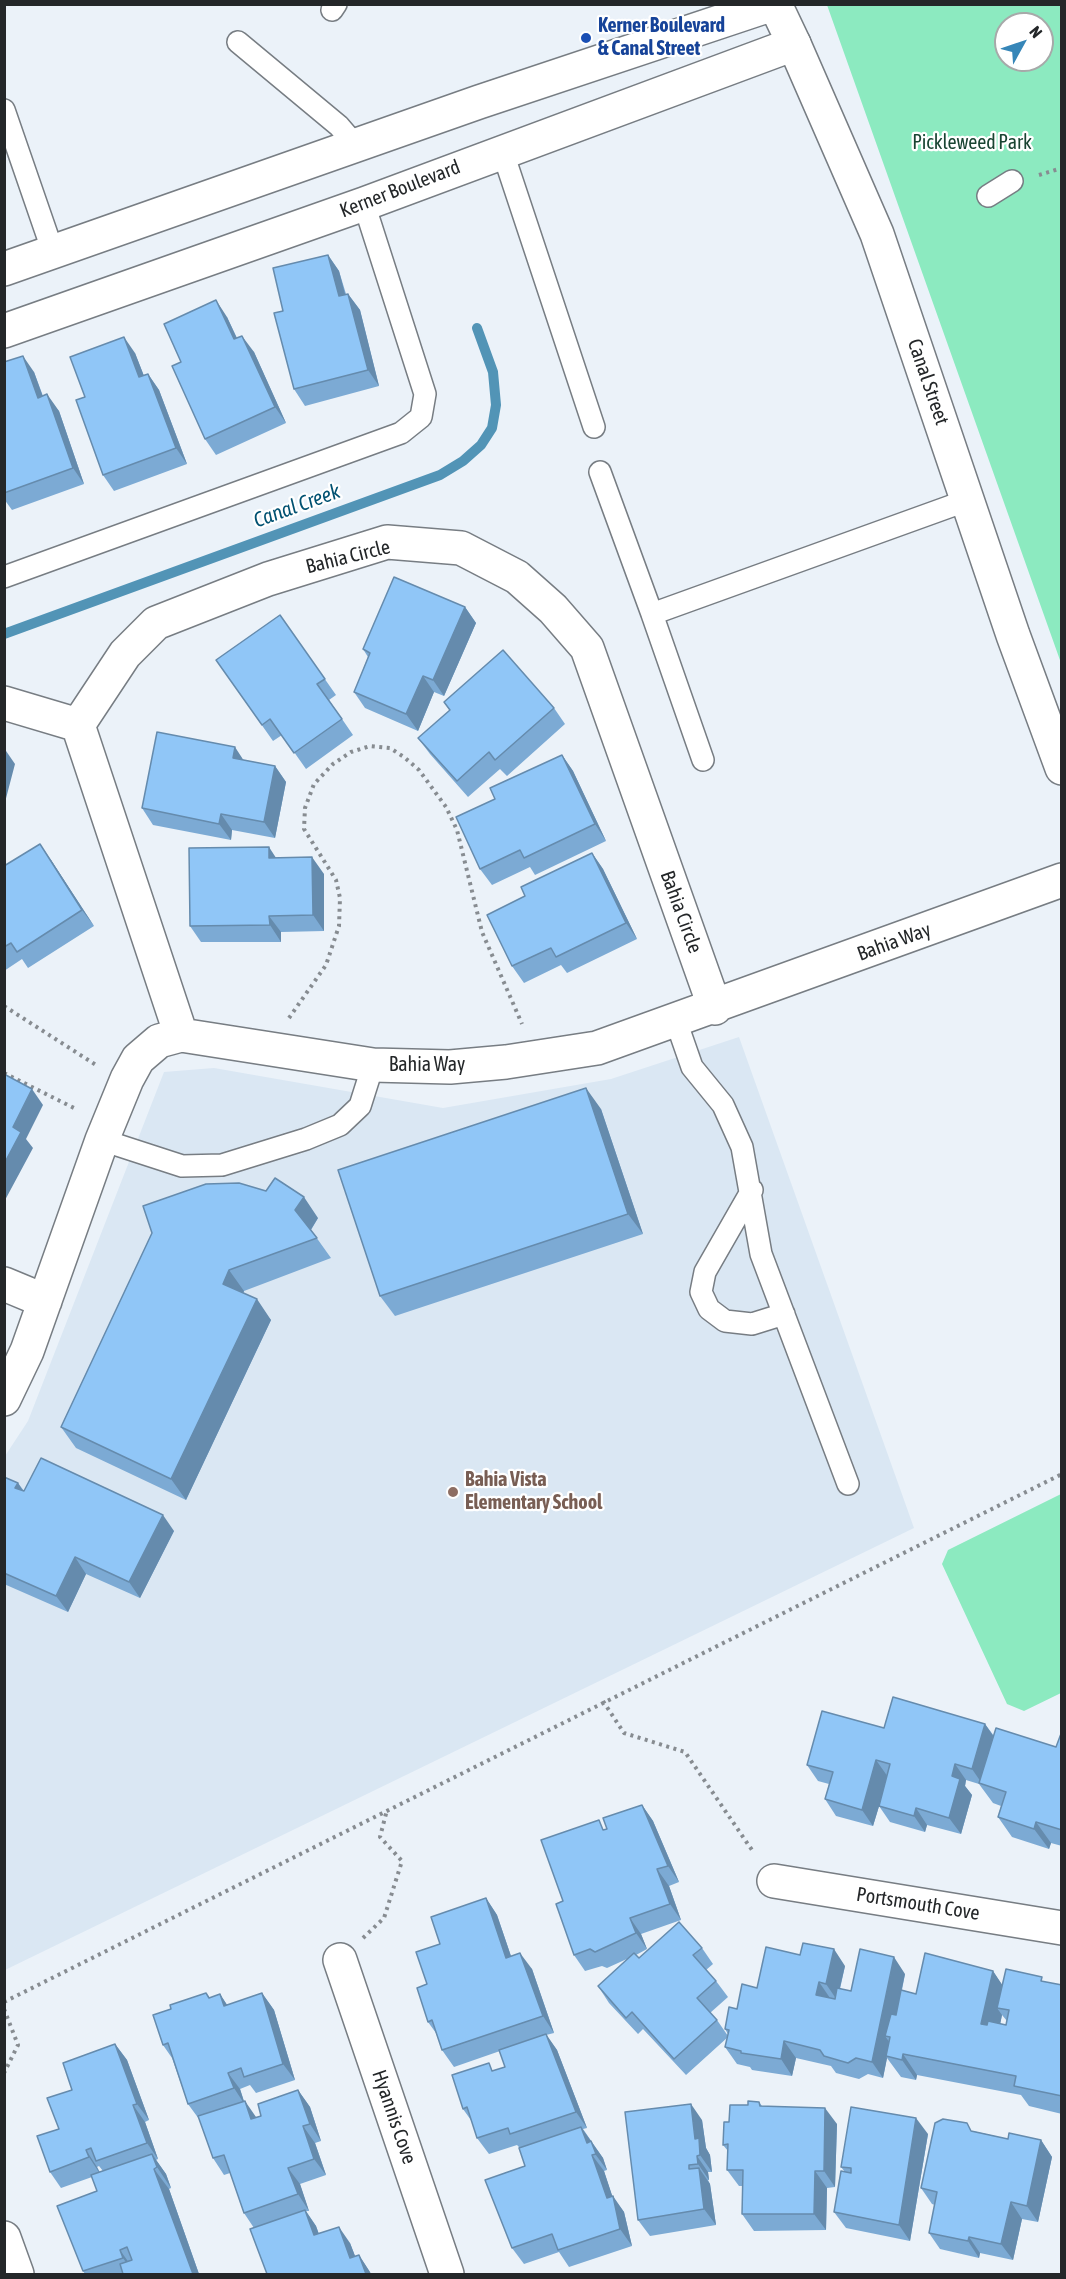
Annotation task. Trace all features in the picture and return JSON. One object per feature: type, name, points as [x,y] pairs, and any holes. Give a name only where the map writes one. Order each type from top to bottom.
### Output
[{"type":"street","name":"Canal Street","points":[[774,4],[794,44],[877,234],[1013,635],[1062,768]]},
{"type":"street","points":[[4,269],[357,147],[479,102],[774,4]]},
{"type":"street","name":"Kerner Boulevard","points":[[4,331],[364,204],[502,150],[794,44]]},
{"type":"street","name":"Bahia Circle","points":[[78,725],[125,654],[156,623],[268,579],[387,542],[460,548],[518,577],[553,609],[587,648],[715,1008]]},
{"type":"street","points":[[4,703],[78,725],[181,1035]]},
{"type":"street","name":"Bahia Way","points":[[4,1399],[27,1351],[105,1132],[127,1079],[138,1059],[159,1041],[181,1035],[374,1065],[450,1067],[597,1048],[715,1008],[1062,880]]},
{"type":"street","points":[[4,1284],[45,1301]]},
{"type":"street","name":"Portsmouth Cove","points":[[774,1881],[1062,1928]]},
{"type":"street","name":"Hyannis Cove","points":[[340,1960],[447,2274]]},
{"type":"street","points":[[4,2238],[16,2274]]},
{"type":"lane","points":[[238,42],[339,126],[357,147]]},
{"type":"lane","points":[[4,110],[53,252]]},
{"type":"lane","points":[[502,150],[594,427]]},
{"type":"lane","points":[[988,196],[1012,181]]},
{"type":"lane","points":[[4,577],[401,433],[421,417],[425,394],[364,204]]},
{"type":"lane","points":[[600,472],[703,760]]},
{"type":"lane","points":[[652,614],[968,500]]},
{"type":"lane","points":[[676,1021],[692,1067],[723,1106],[742,1147],[752,1190],[761,1254],[848,1484]]},
{"type":"lane","points":[[105,1132],[182,1166],[222,1165],[306,1139],[340,1125],[360,1106],[374,1065]]},
{"type":"lane","points":[[752,1190],[705,1272],[701,1292],[709,1309],[725,1321],[752,1324],[784,1314]]},
{"type":"path","points":[[268,1048],[326,964],[339,926],[340,898],[336,880],[304,829],[305,808],[315,784],[333,764],[351,752],[370,746],[390,748],[404,757],[419,770],[446,807],[457,830],[482,932],[537,1057]]},
{"type":"path","points":[[4,1006],[88,1061],[127,1079]]},
{"type":"path","points":[[4,1073],[105,1132]]},
{"type":"path","points":[[4,2002],[1062,1473]]},
{"type":"path","points":[[603,1701],[624,1733],[685,1752],[774,1881]]},
{"type":"path","points":[[340,1960],[384,1918],[402,1861],[381,1837],[387,1809]]},
{"type":"path","points":[[4,2009],[18,2045],[4,2073]]},
{"type":"shaded area","name":"Bahia Vista Elementary School","points":[[739,1037],[914,1528],[5,1970],[5,1456],[28,1421],[164,1072],[214,1068],[443,1108],[611,1079]]},
{"type":"green space","name":"Pickleweed Park","points":[[827,5],[1061,5],[1061,663]]},
{"type":"green space","points":[[1061,1494],[1061,1693],[1024,1711],[1007,1704],[942,1564],[948,1550]]},
{"type":"building","points":[[328,255],[339,296],[348,294],[368,370],[294,389],[274,313],[283,311],[273,268]]},
{"type":"building","points":[[216,300],[234,339],[242,336],[275,407],[205,439],[172,366],[181,362],[164,324]]},
{"type":"building","points":[[124,337],[139,377],[148,374],[176,448],[103,475],[76,400],[85,397],[70,357]]},
{"type":"building","points":[[23,356],[38,398],[47,394],[73,468],[4,493],[4,362]]},
{"type":"building","points":[[394,577],[465,607],[433,680],[423,676],[406,714],[354,692],[370,653],[363,649]]},
{"type":"building","points":[[280,615],[325,679],[317,684],[342,719],[294,753],[270,719],[262,725],[216,660]]},
{"type":"building","points":[[503,650],[554,708],[495,760],[489,752],[457,781],[418,738],[450,710],[444,702]]},
{"type":"building","points":[[157,732],[235,747],[233,758],[275,766],[264,822],[221,814],[219,824],[142,808]]},
{"type":"building","points":[[562,755],[595,824],[524,858],[520,850],[480,869],[456,817],[495,799],[490,788]]},
{"type":"building","points":[[40,844],[82,910],[17,952],[11,943],[4,947],[4,866]]},
{"type":"building","points":[[269,847],[269,858],[312,857],[313,915],[269,916],[270,925],[190,926],[189,848]]},
{"type":"building","points":[[592,853],[626,923],[556,957],[551,948],[512,966],[487,915],[525,896],[521,887]]},
{"type":"building","points":[[4,1074],[32,1089],[13,1127],[21,1132],[4,1164]]},
{"type":"building","points":[[586,1088],[628,1214],[380,1296],[338,1170]]},
{"type":"building","points":[[275,1178],[304,1197],[295,1210],[317,1238],[229,1270],[223,1284],[257,1299],[171,1479],[61,1427],[152,1233],[143,1206],[206,1184],[239,1183],[266,1191]]},
{"type":"building","points":[[41,1458],[163,1515],[129,1582],[75,1557],[56,1596],[4,1573],[4,1477],[18,1483],[15,1488],[24,1491]]},
{"type":"building","points":[[893,1697],[985,1724],[972,1769],[955,1764],[952,1776],[960,1779],[949,1818],[916,1808],[914,1816],[879,1806],[890,1764],[876,1760],[862,1810],[825,1799],[833,1772],[807,1765],[822,1711],[884,1728]]},
{"type":"building","points":[[996,1728],[1056,1747],[1062,1731],[1062,1830],[1036,1822],[1034,1829],[998,1817],[1006,1792],[979,1783]]},
{"type":"building","points":[[642,1805],[668,1866],[657,1869],[670,1904],[630,1918],[636,1933],[595,1952],[590,1949],[574,1955],[556,1904],[563,1901],[541,1840],[599,1820],[603,1830],[607,1829],[603,1818]]},
{"type":"building","points":[[486,1898],[506,1958],[520,1953],[543,2016],[442,2050],[432,2020],[428,2022],[417,1988],[427,1984],[416,1952],[440,1944],[431,1917]]},
{"type":"building","points":[[679,1922],[702,1948],[693,1955],[716,1981],[697,1998],[717,2020],[674,2059],[632,2012],[626,2018],[598,1986],[634,1953],[639,1958]]},
{"type":"building","points":[[803,1943],[834,1949],[826,1984],[819,1982],[816,1995],[835,1999],[837,1988],[851,1991],[860,1949],[894,1957],[872,2062],[856,2058],[848,2063],[824,2056],[820,2050],[784,2041],[781,2059],[741,2053],[741,2051],[725,2047],[729,2030],[725,2029],[729,2007],[737,2009],[742,1984],[757,1988],[766,1947],[800,1955]]},
{"type":"building","points":[[925,1953],[993,1971],[981,2024],[987,2025],[988,2021],[1006,2025],[1009,2010],[997,2008],[1006,1969],[1042,1977],[1041,1981],[1062,1985],[1062,2096],[1014,2086],[1016,2076],[903,2054],[902,2060],[886,2056],[890,2037],[885,2036],[891,2014],[896,2015],[901,1990],[916,1994]]},
{"type":"building","points":[[206,1993],[209,1998],[220,1994],[224,2006],[262,1993],[283,2064],[244,2077],[241,2068],[228,2073],[234,2088],[188,2104],[168,2043],[163,2045],[153,2015],[171,2009],[170,2005]]},
{"type":"building","points":[[546,2034],[576,2112],[510,2134],[508,2128],[477,2138],[467,2107],[463,2109],[452,2075],[489,2063],[492,2071],[505,2067],[499,2050]]},
{"type":"building","points":[[115,2044],[137,2104],[133,2105],[147,2143],[96,2161],[91,2148],[86,2150],[89,2157],[50,2172],[37,2136],[59,2129],[47,2098],[72,2090],[63,2063]]},
{"type":"building","points":[[298,2090],[310,2124],[303,2126],[314,2159],[288,2168],[298,2194],[244,2213],[224,2155],[213,2158],[198,2116],[245,2101],[251,2119],[261,2116],[258,2104]]},
{"type":"building","points":[[748,2101],[759,2102],[760,2106],[825,2108],[824,2171],[815,2171],[814,2214],[742,2214],[743,2170],[727,2170],[728,2144],[723,2145],[724,2122],[729,2122],[730,2105],[748,2105]]},
{"type":"building","points":[[691,2104],[695,2139],[699,2138],[700,2155],[697,2156],[698,2164],[689,2165],[689,2169],[699,2168],[704,2209],[638,2220],[625,2112]]},
{"type":"building","points":[[851,2107],[916,2118],[899,2225],[834,2212],[841,2171],[851,2173],[851,2168],[841,2167]]},
{"type":"building","points":[[943,2119],[967,2123],[971,2131],[1008,2139],[1009,2133],[1041,2140],[1027,2206],[1011,2202],[1001,2244],[969,2237],[968,2241],[929,2233],[937,2192],[921,2188],[935,2123]]},
{"type":"building","points":[[581,2127],[587,2143],[591,2141],[596,2154],[592,2155],[607,2198],[613,2196],[620,2229],[558,2250],[552,2234],[512,2248],[485,2180],[525,2166],[519,2148]]},
{"type":"building","points":[[152,2154],[157,2167],[154,2169],[193,2274],[123,2274],[120,2264],[132,2260],[127,2247],[120,2250],[123,2258],[83,2271],[57,2206],[97,2191],[91,2175]]},
{"type":"building","points":[[305,2210],[314,2235],[339,2227],[350,2258],[359,2255],[366,2274],[267,2274],[250,2229]]},
{"type":"waterway","name":"Canal Creek","points":[[4,634],[440,475],[463,461],[481,445],[492,428],[496,405],[493,372],[477,328]]},
{"type":"place","name":"Kerner Boulevard & Canal Street","points":[[586,38]]},
{"type":"place","name":"Bahia Vista Elementary School","points":[[453,1492]]}]
